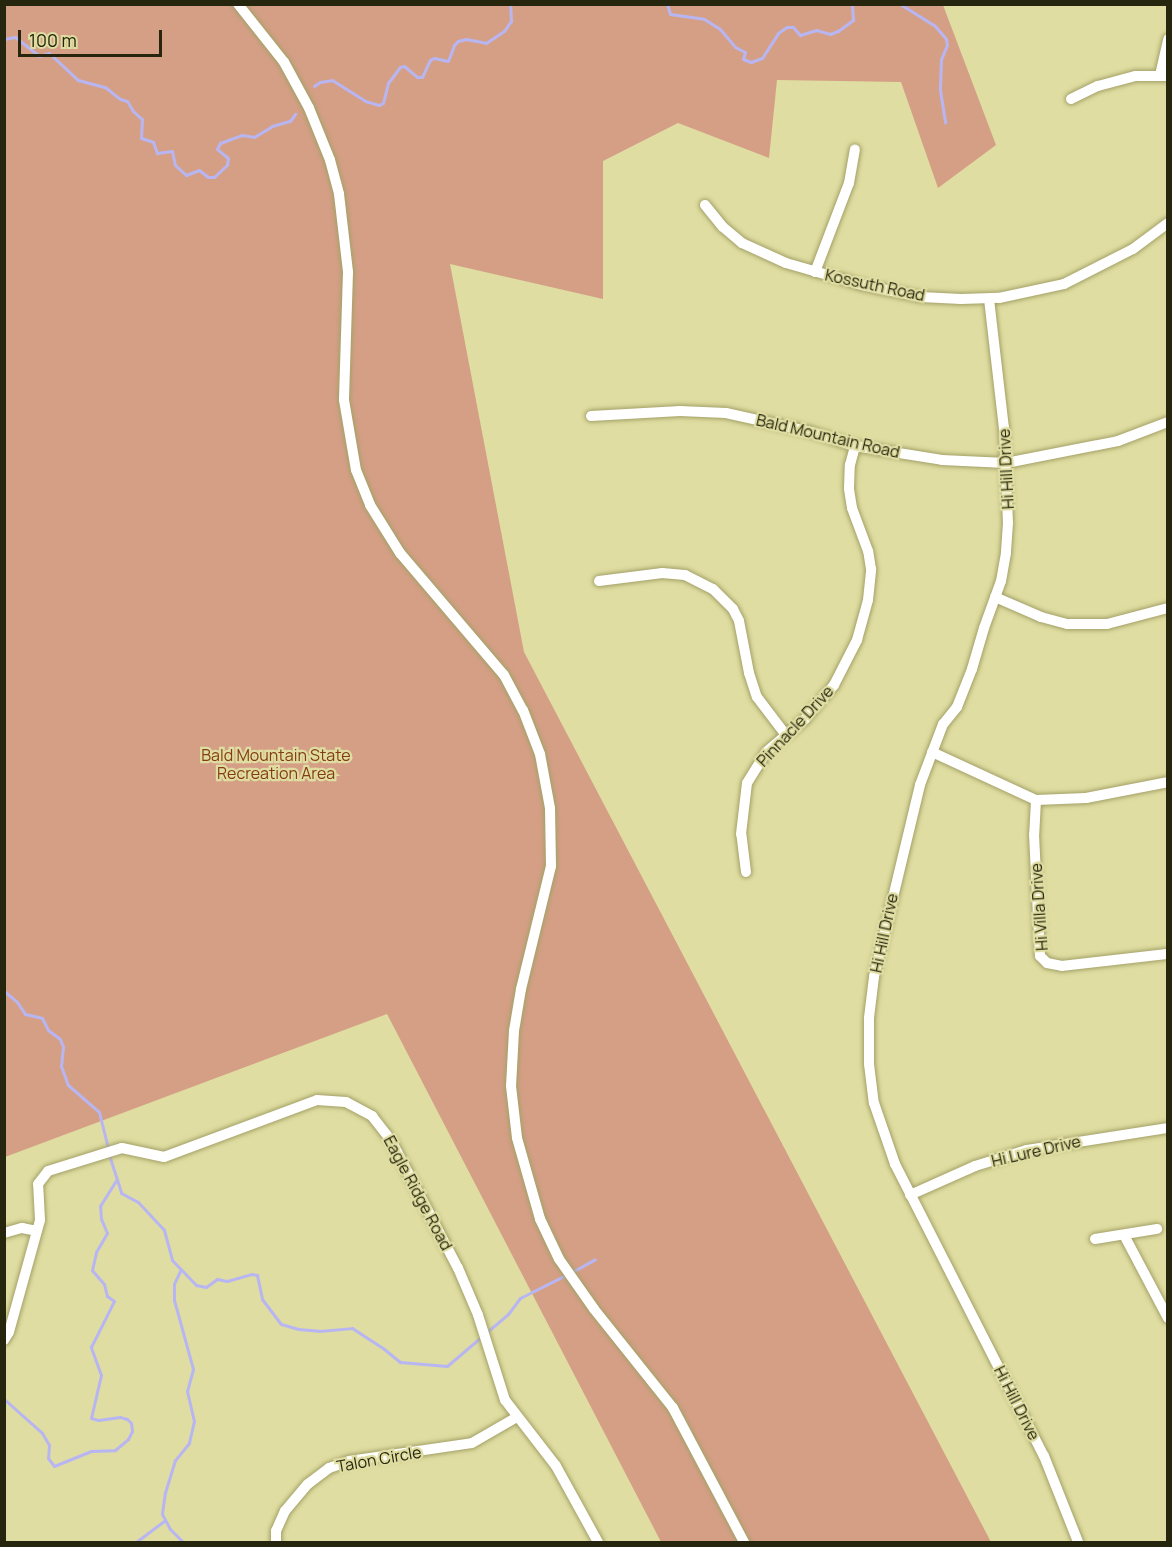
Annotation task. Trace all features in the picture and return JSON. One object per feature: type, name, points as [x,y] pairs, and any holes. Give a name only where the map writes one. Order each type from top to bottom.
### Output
[{"type":"street","points":[[238,4],[284,62],[309,108],[330,160],[339,194],[348,272],[344,400],[356,470],[370,505],[400,554],[504,675],[523,710],[540,754],[549,808],[551,866],[521,989],[514,1031],[512,1086],[516,1137],[540,1219],[559,1259],[594,1309],[673,1408],[744,1542]]},
{"type":"street","points":[[1071,99],[1098,86],[1136,76],[1164,75],[1167,39]]},
{"type":"street","points":[[815,272],[849,183],[855,150]]},
{"type":"street","name":"Kossuth Road","points":[[705,205],[723,227],[742,243],[775,259],[815,272],[921,297],[989,299],[1064,284],[1096,270],[1133,249],[1167,223]]},
{"type":"street","name":"Hi Hill Drive","points":[[989,299],[998,359],[1006,463],[1007,544],[1001,581],[972,669],[957,706],[943,724],[920,785],[874,977],[869,1018],[869,1064],[874,1102],[884,1136],[910,1195],[1044,1456],[1078,1542]]},
{"type":"street","name":"Bald Mountain Road","points":[[591,416],[680,411],[726,413],[812,432],[855,446],[942,460],[1006,463],[1118,441],[1167,422]]},
{"type":"street","name":"Pinnacle Drive","points":[[746,872],[741,834],[742,808],[747,783],[766,752],[811,712],[834,685],[857,639],[868,600],[871,568],[868,550],[852,508],[849,488],[850,465],[855,446]]},
{"type":"street","points":[[599,581],[662,573],[685,575],[713,589],[733,609],[740,621],[749,673],[757,697],[786,735]]},
{"type":"street","points":[[995,597],[1067,624],[1107,624],[1167,608]]},
{"type":"street","points":[[932,752],[1036,800],[1086,798],[1167,782]]},
{"type":"street","name":"Hi Villa Drive","points":[[1036,800],[1034,834],[1040,956],[1047,963],[1062,966],[1167,954]]},
{"type":"street","name":"Eagle Ridge Road","points":[[6,1334],[40,1220],[38,1184],[48,1171],[122,1148],[164,1157],[317,1100],[346,1102],[358,1106],[383,1128],[458,1268],[478,1315],[499,1386],[517,1417],[556,1466],[598,1542]]},
{"type":"street","name":"Hi Lure Drive","points":[[910,1195],[957,1173],[1027,1150],[1167,1128]]},
{"type":"street","points":[[4,1233],[22,1228],[36,1231]]},
{"type":"street","points":[[1095,1239],[1157,1229]]},
{"type":"street","points":[[1124,1235],[1163,1302],[1167,1318]]},
{"type":"street","name":"Talon Circle","points":[[276,1542],[276,1531],[285,1511],[308,1484],[329,1468],[349,1461],[472,1443],[517,1417]]},
{"type":"green space","name":"Bald Mountain State Recreation Area","points":[[5,5],[943,5],[996,145],[938,188],[901,82],[777,80],[769,158],[678,123],[603,161],[603,299],[450,264],[524,652],[991,1542],[661,1542],[387,1014],[5,1157]]},
{"type":"waterway","points":[[314,86],[320,82],[332,80],[365,101],[379,105],[383,103],[388,83],[400,67],[404,66],[417,77],[422,77],[430,60],[434,58],[448,61],[458,41],[466,39],[486,43],[504,31],[511,21],[510,4]]},
{"type":"waterway","points":[[667,4],[670,14],[704,19],[720,29],[735,47],[745,52],[743,59],[751,62],[762,58],[778,33],[787,27],[793,27],[800,35],[816,30],[830,34],[838,31],[853,20],[852,4]]},
{"type":"waterway","points":[[900,4],[934,25],[946,39],[947,45],[941,59],[940,90],[945,123]]},
{"type":"waterway","points":[[4,39],[15,37],[39,56],[49,53],[78,80],[105,87],[120,99],[127,101],[142,119],[141,138],[153,142],[157,153],[172,151],[175,165],[186,175],[199,170],[208,177],[214,177],[227,165],[228,158],[217,149],[220,143],[242,135],[254,137],[272,126],[290,121],[295,114]]},
{"type":"waterway","points":[[4,991],[17,1002],[25,1014],[42,1018],[48,1030],[60,1039],[63,1047],[61,1066],[68,1085],[99,1112],[108,1148]]},
{"type":"waterway","points":[[109,1155],[121,1193],[138,1202],[164,1230],[172,1260],[196,1285],[206,1287],[217,1279],[227,1281],[251,1274],[257,1275],[262,1299],[281,1324],[298,1329],[319,1331],[352,1328],[400,1362],[447,1366],[508,1314],[520,1298],[566,1275]]},
{"type":"waterway","points":[[4,1399],[42,1433],[49,1445],[48,1458],[54,1466],[91,1451],[115,1450],[128,1439],[132,1431],[131,1423],[127,1419],[120,1417],[98,1420],[91,1418],[101,1375],[91,1347],[114,1301],[107,1296],[104,1284],[92,1270],[96,1252],[107,1233],[101,1219],[100,1206],[116,1180]]},
{"type":"waterway","points":[[572,1272],[595,1259]]},
{"type":"waterway","points":[[180,1271],[174,1284],[174,1300],[193,1369],[187,1391],[194,1421],[189,1443],[175,1460],[165,1492],[162,1514],[170,1529],[183,1542]]},
{"type":"waterway","points":[[136,1542],[164,1521]]}]
